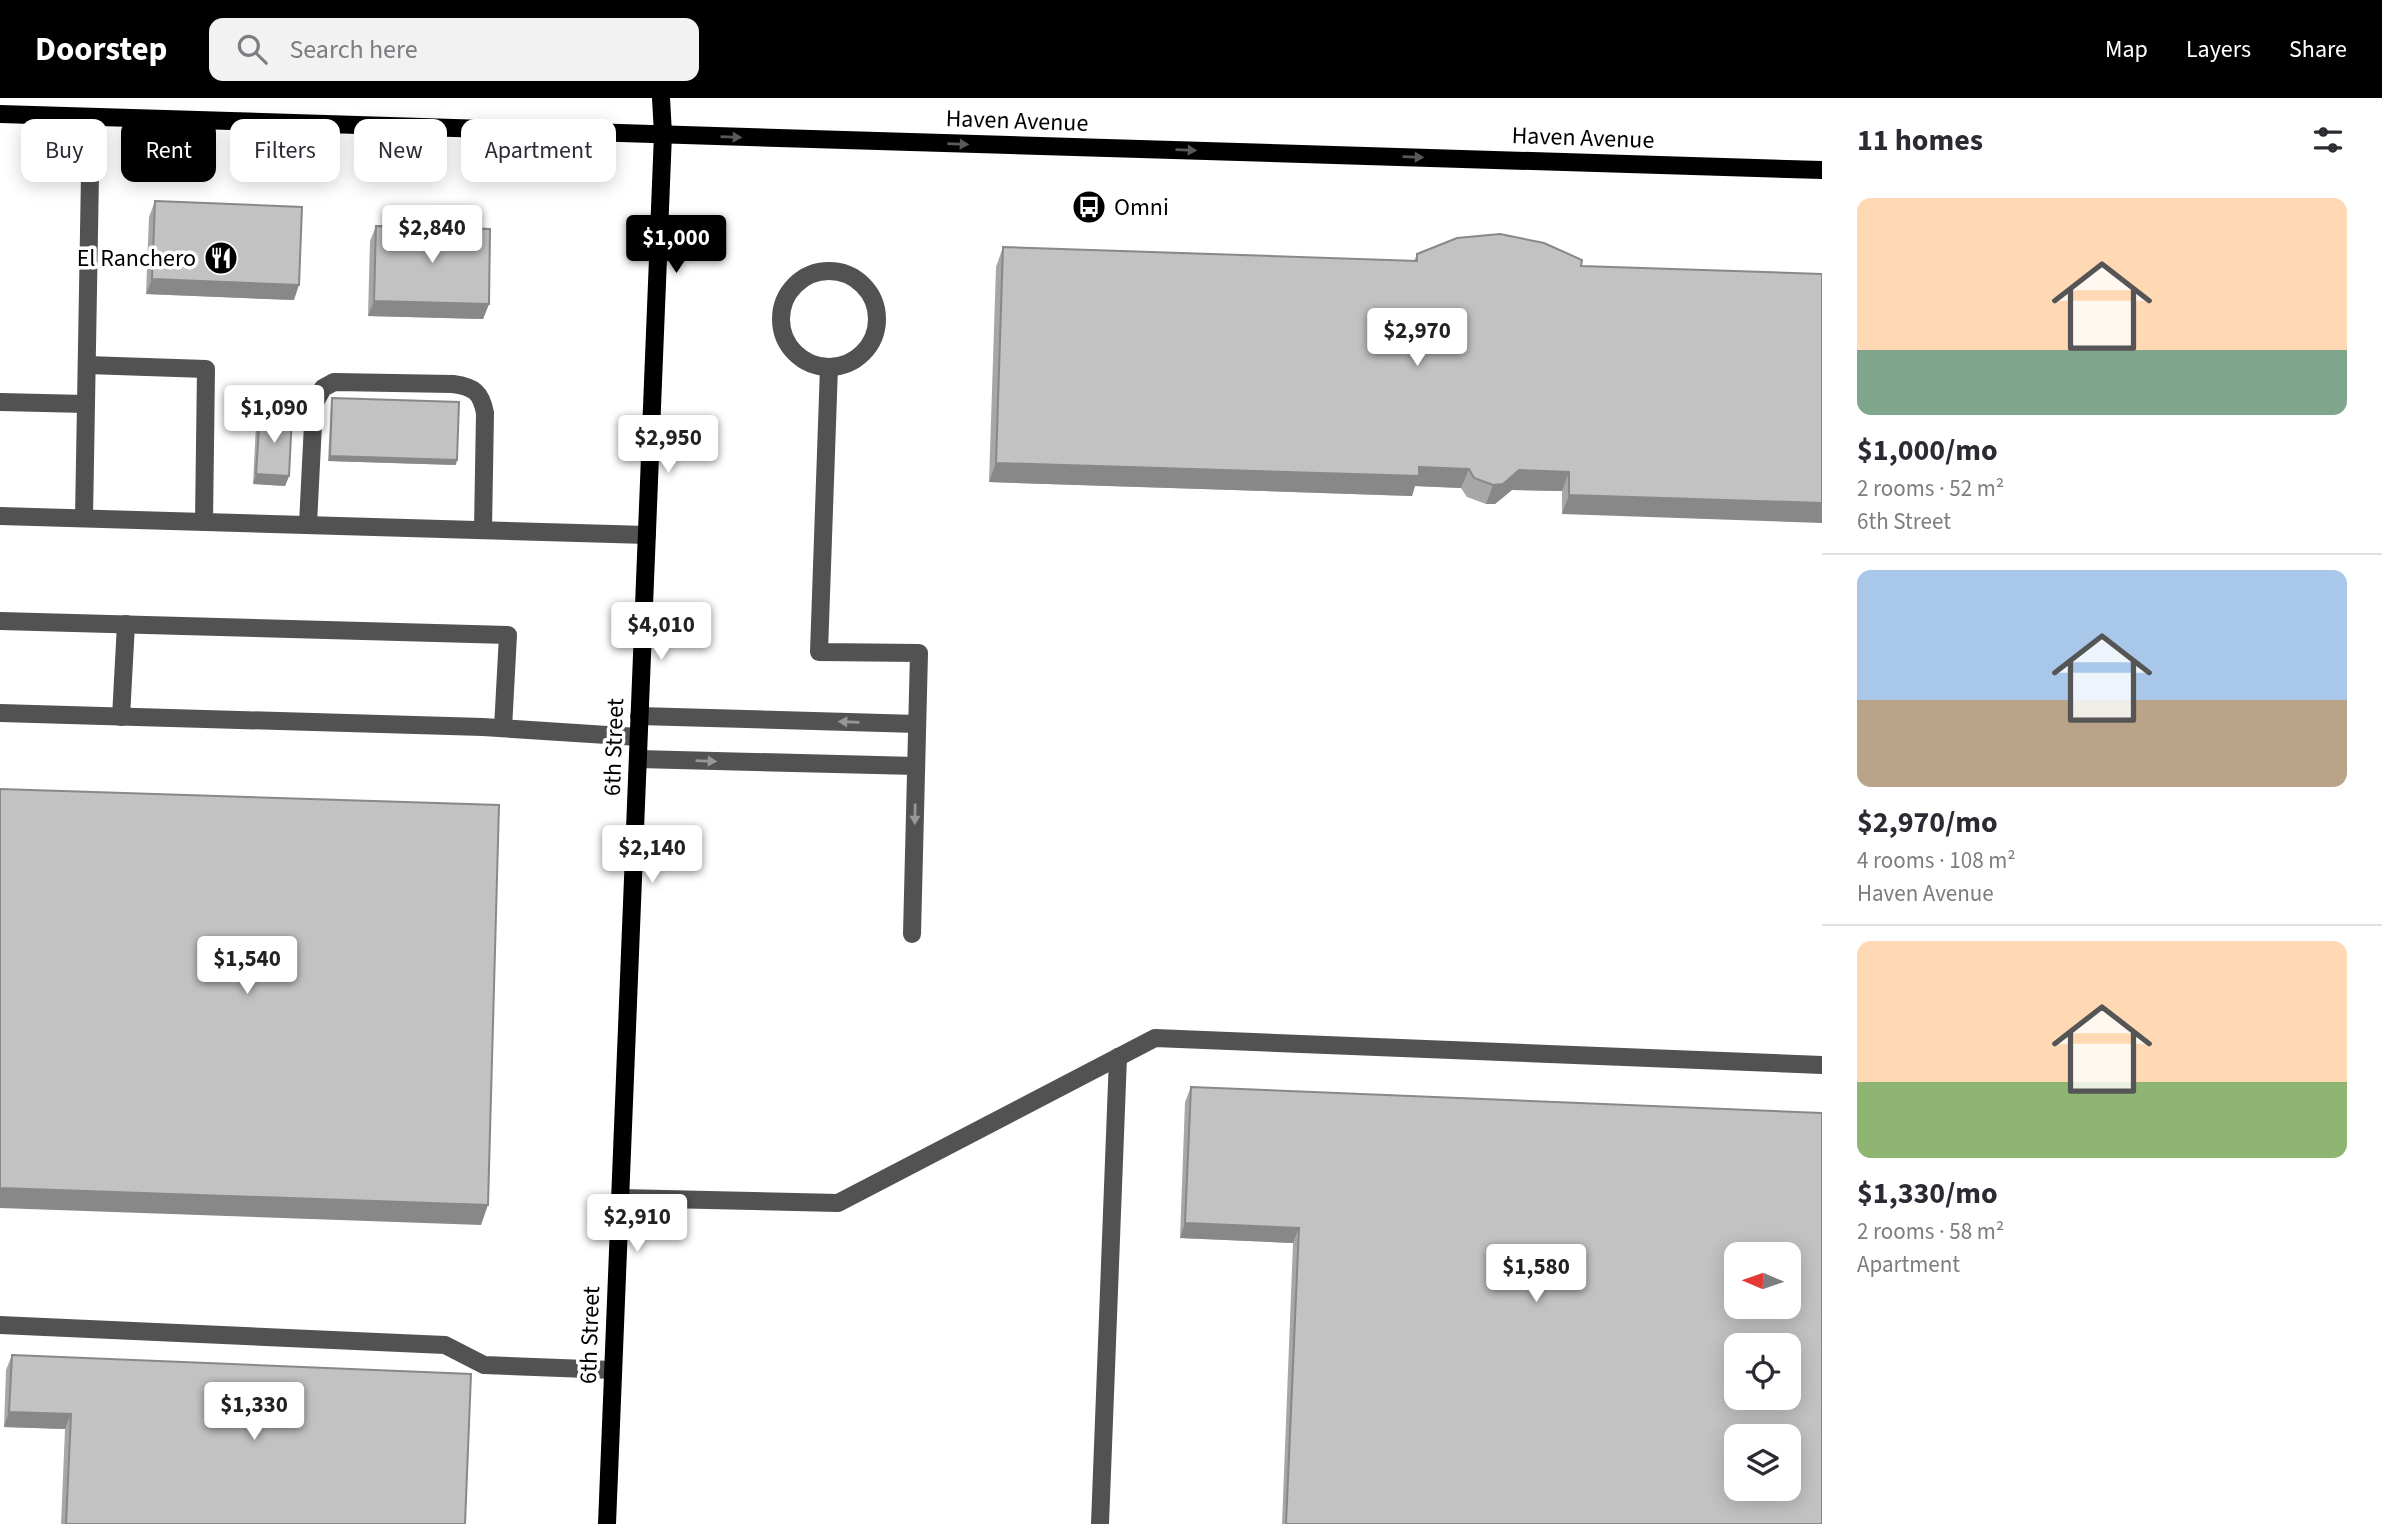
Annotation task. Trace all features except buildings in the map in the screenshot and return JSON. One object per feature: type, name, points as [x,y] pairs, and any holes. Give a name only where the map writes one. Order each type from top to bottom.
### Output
[{"type":"main road","name":"6th Street","points":[[607,1524],[663,134],[661,98]]},
{"type":"main road","name":"Haven Avenue","points":[[0,114],[1822,170]]},
{"type":"lane","points":[[84,518],[91,117]]},
{"type":"lane","points":[[822,271],[838,271],[853,277],[866,288],[874,302],[877,318],[875,333],[863,352],[844,364],[829,367],[814,364],[790,346],[783,332],[782,317],[785,301],[793,287],[806,276],[822,271]]},
{"type":"lane","points":[[87,365],[206,369],[204,522]]},
{"type":"lane","points":[[829,367],[819,652],[919,653],[912,934]]},
{"type":"lane","points":[[308,524],[314,404],[323,388],[334,382],[453,384],[470,386],[481,396],[485,413],[483,529]]},
{"type":"lane","points":[[0,402],[86,404]]},
{"type":"lane","points":[[0,516],[647,535]]},
{"type":"lane","points":[[0,621],[508,635],[503,728]]},
{"type":"lane","points":[[121,717],[126,624]]},
{"type":"lane","points":[[0,713],[503,728],[638,737]]},
{"type":"lane","points":[[639,716],[917,724]]},
{"type":"lane","points":[[638,759],[916,766]]},
{"type":"lane","points":[[620,1198],[838,1203],[1155,1038],[1822,1065]]},
{"type":"lane","points":[[1100,1524],[1118,1057]]},
{"type":"lane","points":[[0,1325],[445,1345],[484,1365],[613,1370]]},
{"type":"place","name":"Omni","points":[[1089,207]]},
{"type":"place","name":"El Ranchero","points":[[221,258]]}]
